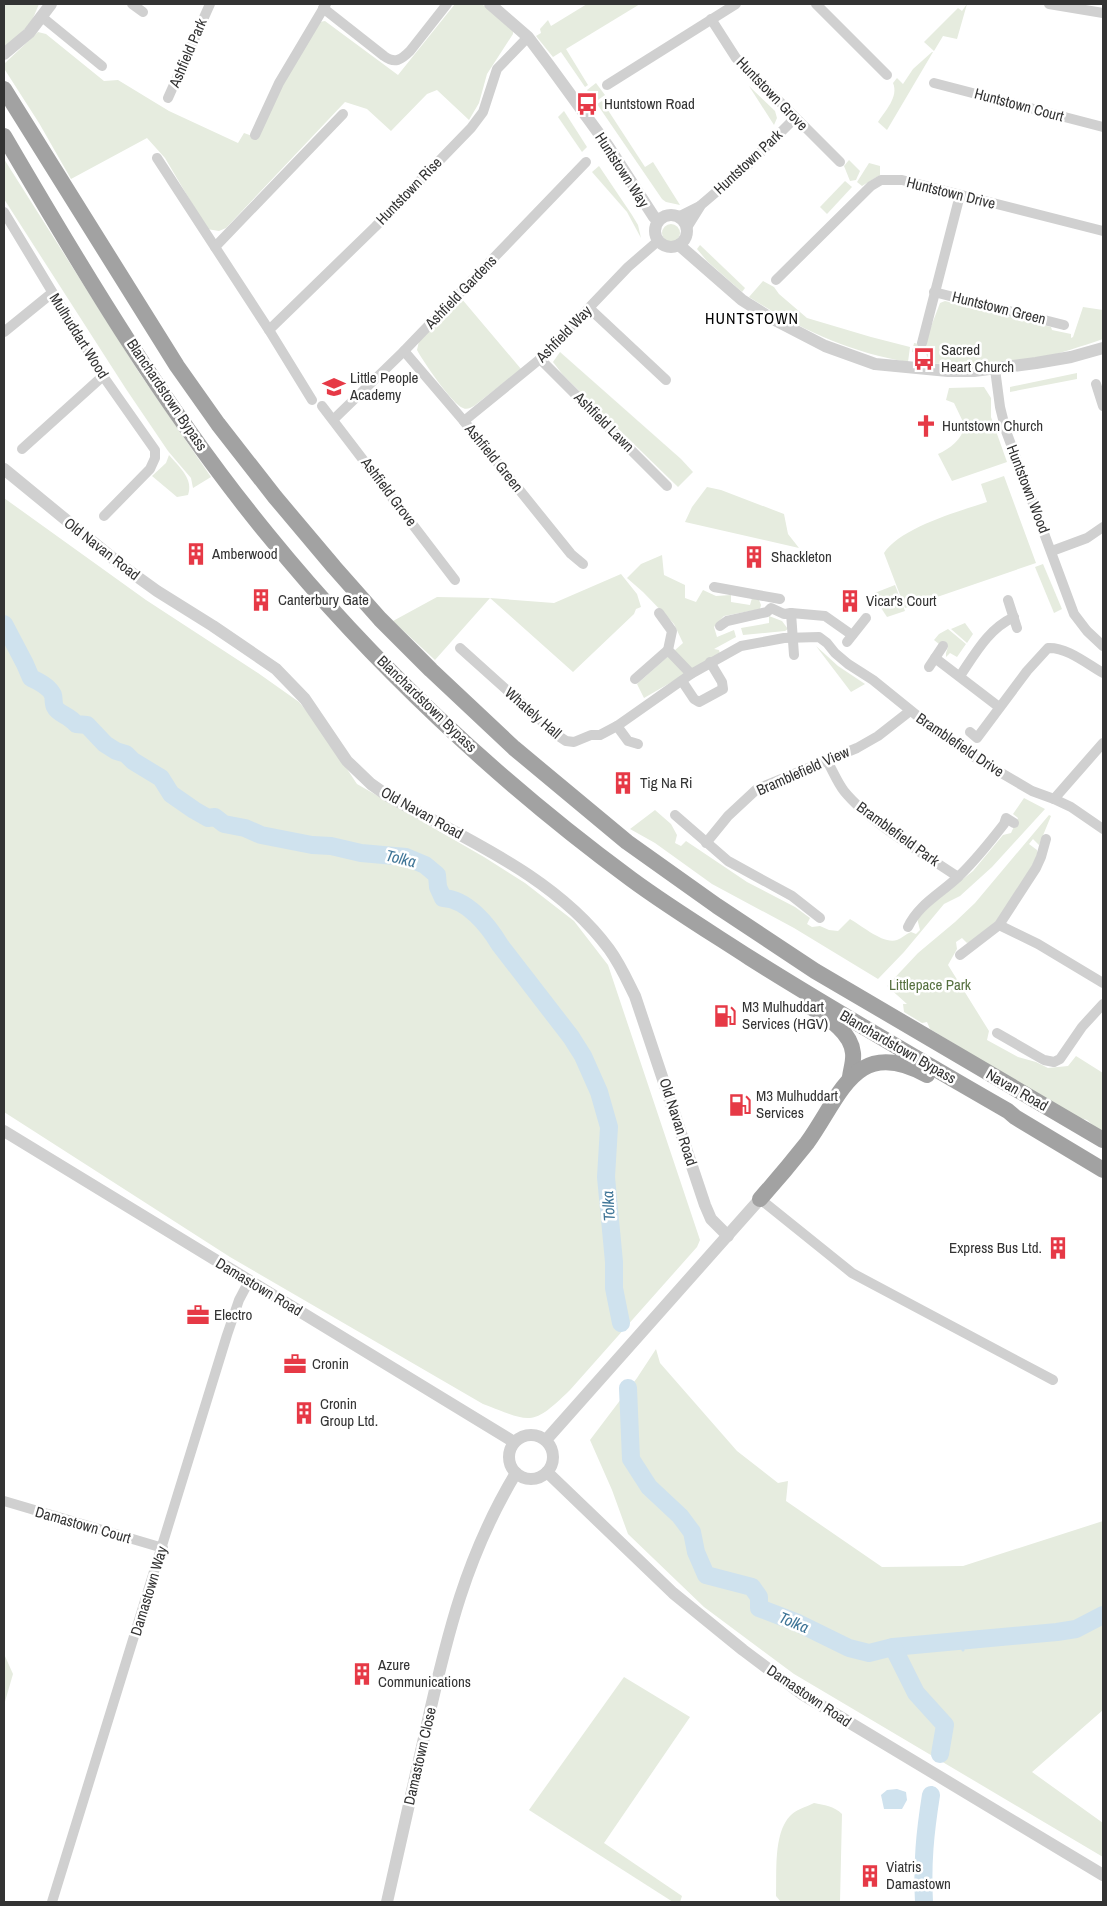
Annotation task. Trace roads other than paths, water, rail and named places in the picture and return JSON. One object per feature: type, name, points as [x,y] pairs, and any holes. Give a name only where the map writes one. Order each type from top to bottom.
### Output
[{"type":"highway","name":"Blanchardstown Bypass","points":[[4,89],[177,366],[218,424],[275,497],[380,619],[514,748],[627,842],[772,943],[931,1040]]},
{"type":"highway","name":"Blanchardstown Bypass","points":[[4,136],[60,231],[149,372],[203,450],[267,534],[352,630],[426,705],[499,773],[632,880],[720,939],[871,1032],[1008,1111]]},
{"type":"highway","points":[[499,773],[551,823],[628,883],[717,946],[824,1016],[841,1030],[850,1042],[854,1054],[850,1077],[808,1142],[760,1199]]},
{"type":"highway","name":"Navan Road","points":[[931,1040],[1103,1140]]},
{"type":"highway","points":[[850,1077],[874,1063],[900,1064],[917,1070],[964,1096],[1008,1111]]},
{"type":"highway","name":"Navan Road","points":[[1008,1111],[1103,1170]]},
{"type":"street","points":[[4,54],[29,34],[51,4]]},
{"type":"street","points":[[256,135],[287,69],[324,6],[389,60],[396,61],[403,58],[410,51],[447,4]]},
{"type":"street","name":"Huntstown Way","points":[[490,4],[528,38],[608,146],[654,218],[659,220]]},
{"type":"street","points":[[607,85],[736,4]]},
{"type":"street","points":[[816,4],[888,75]]},
{"type":"street","points":[[1049,4],[1103,13]]},
{"type":"street","name":"Ashfield Park","points":[[168,98],[208,6]]},
{"type":"street","points":[[42,17],[102,66]]},
{"type":"street","name":"Huntstown Grove","points":[[711,19],[736,58],[840,162]]},
{"type":"street","name":"Huntstown Rise","points":[[269,330],[375,227],[471,128],[482,112],[497,69],[528,38]]},
{"type":"street","name":"Huntstown Court","points":[[934,82],[1103,127]]},
{"type":"street","points":[[215,247],[324,127],[343,114]]},
{"type":"street","name":"Huntstown Park","points":[[678,217],[701,206],[748,165],[795,118]]},
{"type":"street","points":[[157,158],[269,330],[312,400]]},
{"type":"street","name":"Ashfield Gardens","points":[[334,419],[404,351],[586,162]]},
{"type":"street","name":"Huntstown Drive","points":[[776,280],[862,194],[881,180],[902,180],[1103,231]]},
{"type":"street","name":"Huntstown Green","points":[[922,343],[960,195]]},
{"type":"street","name":"Huntstown Park","points":[[686,229],[701,206]]},
{"type":"street","name":"Mulhuddart Wood","points":[[4,212],[103,376],[154,450],[155,458],[150,468],[104,516]]},
{"type":"street","points":[[668,215],[682,220],[686,229],[685,238],[679,245],[670,247],[658,241],[655,228],[659,220],[668,215]]},
{"type":"street","name":"Ashfield Way","points":[[464,421],[540,360],[628,267],[658,241]]},
{"type":"street","points":[[679,245],[742,300],[786,327],[833,349],[875,364],[948,372],[995,369],[1071,357],[1103,348]]},
{"type":"street","name":"Huntstown Green","points":[[934,292],[1064,325]]},
{"type":"street","points":[[4,332],[52,293]]},
{"type":"street","points":[[588,308],[666,380]]},
{"type":"street","name":"Ashfield Green","points":[[404,351],[464,421],[571,554],[584,564]]},
{"type":"street","name":"Ashfield Lawn","points":[[540,360],[667,486]]},
{"type":"street","name":"Huntstown Wood","points":[[995,369],[1000,406],[1006,431],[1074,614],[1087,631],[1103,646]]},
{"type":"street","points":[[22,449],[103,376]]},
{"type":"street","points":[[1096,384],[1103,406]]},
{"type":"street","name":"Ashfield Grove","points":[[322,406],[334,419],[455,580]]},
{"type":"street","name":"Old Navan Road","points":[[4,469],[121,565],[156,591],[276,669],[305,699],[347,761],[371,784],[388,796],[504,860],[572,908],[591,928],[620,965],[635,996],[705,1205],[711,1218],[728,1236]]},
{"type":"street","name":"Huntstown Wood","points":[[1052,551],[1087,538],[1103,527]]},
{"type":"street","points":[[714,587],[780,599]]},
{"type":"street","points":[[766,596],[771,608],[784,614],[825,616],[849,638],[866,618]]},
{"type":"street","points":[[1008,600],[1017,628]]},
{"type":"street","points":[[720,626],[727,621],[767,612],[771,608]]},
{"type":"street","points":[[791,613],[794,655]]},
{"type":"street","points":[[636,679],[668,650],[672,630],[659,614]]},
{"type":"street","points":[[960,676],[992,632],[1002,622],[1014,617]]},
{"type":"street","name":"Bramblefield Drive","points":[[618,726],[691,674],[741,646],[793,638],[811,637],[823,639],[848,664],[873,680],[910,711],[974,757],[1017,784],[1074,809],[1103,829]]},
{"type":"street","points":[[943,646],[932,662],[960,676],[999,707]]},
{"type":"street","name":"Whately Hall","points":[[460,648],[566,742],[574,742],[590,735],[600,735],[618,726]]},
{"type":"street","points":[[970,732],[977,738],[1032,664],[1048,648],[1064,650],[1103,673]]},
{"type":"street","points":[[668,650],[691,674]]},
{"type":"street","points":[[682,681],[694,699],[700,702],[723,689],[722,682],[710,662]]},
{"type":"street","name":"Bramblefield View","points":[[706,843],[728,816],[757,789],[864,744],[910,711]]},
{"type":"street","points":[[618,726],[628,740],[638,744]]},
{"type":"street","points":[[1054,799],[1103,743]]},
{"type":"street","name":"Bramblefield Park","points":[[827,760],[837,780],[851,799],[885,826],[958,877]]},
{"type":"street","points":[[676,815],[728,861],[792,896],[820,918]]},
{"type":"street","name":"Bramblefield Park","points":[[908,927],[913,916],[920,908],[958,877],[992,840],[1004,824],[1006,818],[1014,823]]},
{"type":"street","points":[[678,833],[685,824]]},
{"type":"street","points":[[960,955],[999,925],[1031,877],[1041,857],[1041,844]]},
{"type":"street","points":[[999,925],[1038,944],[1103,983]]},
{"type":"street","points":[[997,1032],[1044,1060],[1054,1062],[1060,1059],[1082,1027],[1103,1004]]},
{"type":"street","name":"Damastown Road","points":[[4,1131],[514,1442]]},
{"type":"street","points":[[546,1440],[760,1199],[852,1273],[1053,1380]]},
{"type":"street","name":"Damastown Way","points":[[52,1902],[230,1326],[239,1300],[249,1282]]},
{"type":"street","points":[[527,1435],[535,1435],[546,1440],[552,1448],[553,1455],[552,1464],[547,1472],[535,1478],[526,1478],[516,1473],[509,1459],[510,1450],[514,1442],[527,1435]]},
{"type":"street","name":"Damastown Road","points":[[547,1472],[674,1593],[712,1626],[787,1683],[860,1730],[1103,1874]]},
{"type":"street","name":"Damastown Close","points":[[386,1902],[454,1614],[472,1560],[501,1498],[516,1473]]},
{"type":"street","name":"Damastown Court","points":[[4,1501],[162,1548]]},
{"type":"water","points":[[897,1789],[906,1792],[907,1800],[902,1809],[884,1809],[881,1795],[887,1790]]},
{"type":"waterway","name":"Tolka","points":[[4,624],[31,678],[49,689],[56,709],[76,724],[87,725],[105,744],[116,751],[126,754],[133,761],[161,778],[171,794],[194,810],[208,818],[215,817],[224,824],[245,828],[261,835],[312,845],[331,846],[361,853],[406,857],[425,865],[437,875],[438,887],[443,898],[452,899],[476,914],[571,1037],[583,1056],[599,1092],[609,1127],[606,1177],[614,1262],[614,1288],[621,1323]]},
{"type":"waterway","name":"Tolka","points":[[628,1388],[631,1459],[649,1487],[680,1516],[692,1532],[696,1552],[706,1575],[752,1587],[759,1597],[759,1608],[798,1623],[849,1648],[869,1653],[893,1647],[1076,1629],[1103,1615]]},
{"type":"waterway","points":[[962,1642],[963,1650]]},
{"type":"waterway","points":[[893,1647],[916,1693],[945,1725],[940,1754]]},
{"type":"waterway","points":[[924,1902],[924,1848],[931,1795]]},
{"type":"place","name":"Huntstown Road","points":[[587,104]]},
{"type":"place","name":"Sacred Heart Church","points":[[924,359]]},
{"type":"place","name":"Little People Academy","points":[[334,387]]},
{"type":"place","name":"Huntstown Church","points":[[926,426]]},
{"type":"place","name":"Amberwood","points":[[196,554]]},
{"type":"place","name":"Shackleton","points":[[754,557]]},
{"type":"place","name":"Canterbury Gate","points":[[261,600]]},
{"type":"place","name":"Vicar's Court","points":[[850,601]]},
{"type":"place","name":"Tig Na Ri","points":[[623,783]]},
{"type":"place","name":"M3 Mulhuddart Services (HGV)","points":[[725,1016]]},
{"type":"place","name":"M3 Mulhuddart Services","points":[[740,1105]]},
{"type":"place","name":"Express Bus Ltd.","points":[[1058,1248]]},
{"type":"place","name":"Electro","points":[[198,1315]]},
{"type":"place","name":"Cronin","points":[[295,1364]]},
{"type":"place","name":"Cronin Group Ltd.","points":[[304,1413]]},
{"type":"place","name":"Azure Communications","points":[[362,1674]]},
{"type":"place","name":"Viatris Damastown","points":[[870,1876]]},
{"type":"district","name":"HUNTSTOWN","points":[[752,318]]},
{"type":"park label","name":"Littlepace Park","points":[[930,985]]}]
